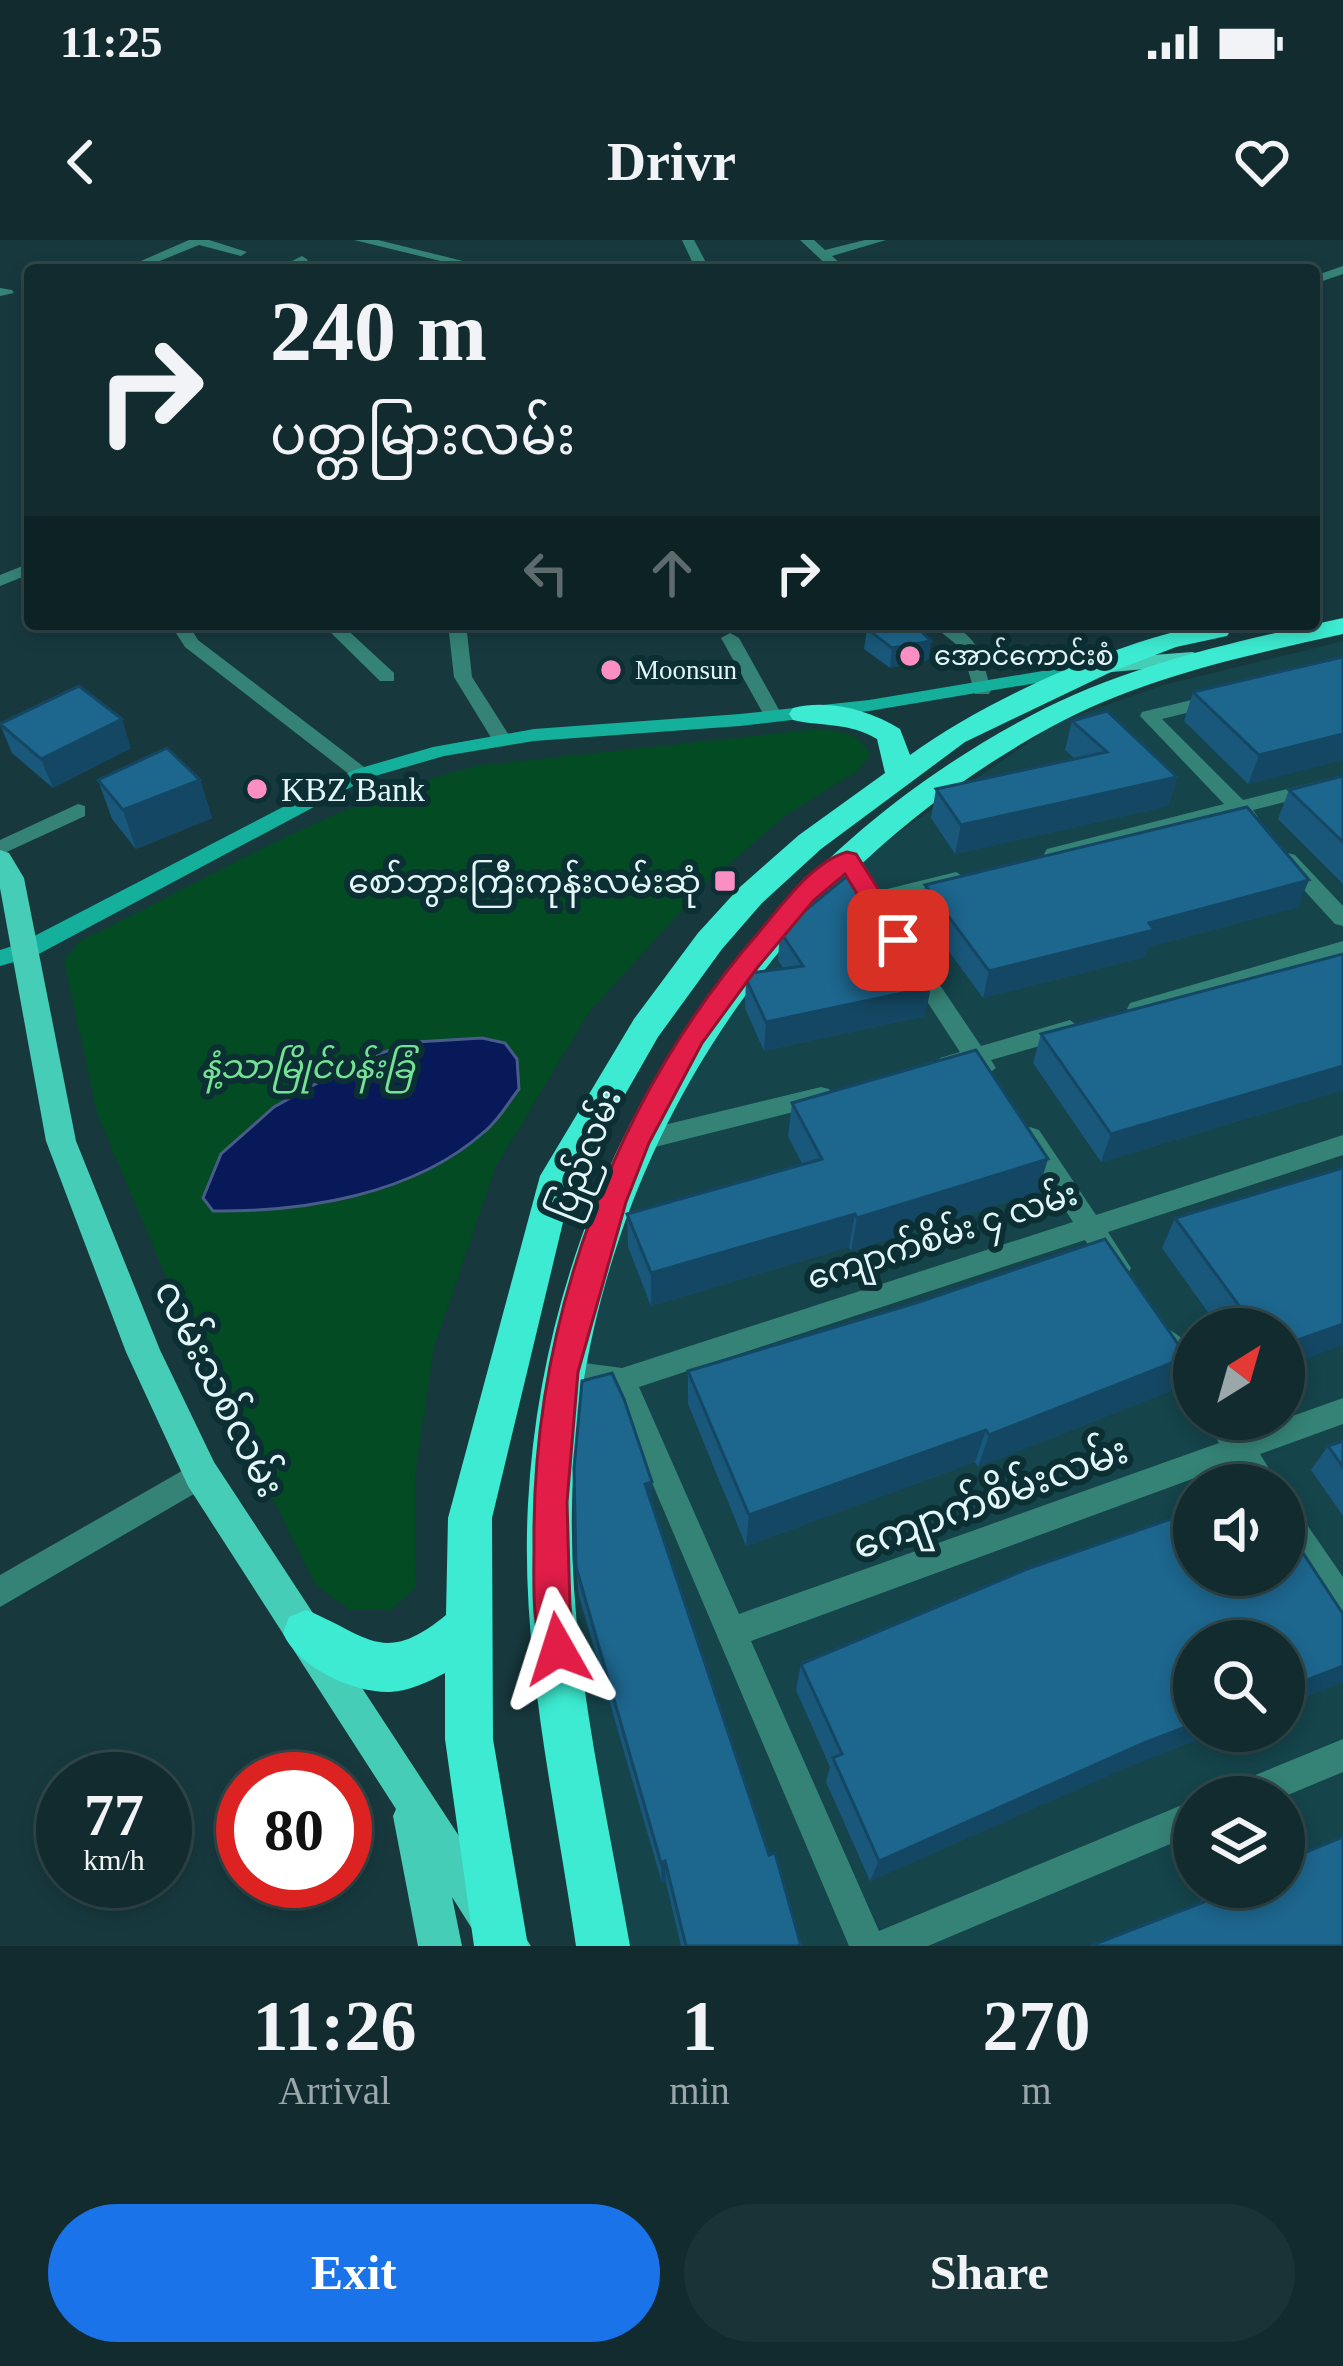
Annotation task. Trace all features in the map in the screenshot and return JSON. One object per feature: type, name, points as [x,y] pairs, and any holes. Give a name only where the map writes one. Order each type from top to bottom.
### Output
[{"type":"highway","name":"ပြည်လမ်း","points":[[1007,702],[1343,626]]},
{"type":"highway","name":"ပြည်လမ်း","points":[[603,1946],[552,1607],[550,1502],[562,1372],[611,1202],[635,1142],[692,1037],[748,962],[805,894],[847,860],[916,780],[1007,702],[1169,640],[1216,630]]},
{"type":"highway","points":[[788,716],[840,712],[866,719],[890,735],[916,780]]},
{"type":"highway","name":"ပြည်လမ်း","points":[[503,1940],[469,1739],[470,1518],[553,1187],[646,1028],[710,941],[751,895],[810,842],[916,780]]},
{"type":"highway","points":[[306,1633],[338,1657],[375,1668],[410,1666],[435,1658],[467,1628]]},
{"type":"main road","name":"ပြည်လမ်း","points":[[1101,666],[1192,659]]},
{"type":"main road","points":[[14,954],[361,774],[469,744],[1007,702]]},
{"type":"main road","name":"လမ်းသစ်လမ်း","points":[[0,860],[11,878],[14,954],[62,1142],[120,1300],[201,1474],[503,1940]]},
{"type":"main road","points":[[408,1792],[440,1946]]},
{"type":"street","points":[[140,264],[199,240],[241,251]]},
{"type":"street","points":[[360,240],[451,264]]},
{"type":"street","points":[[806,240],[834,264]]},
{"type":"street","points":[[824,255],[880,240]]},
{"type":"street","points":[[294,264],[302,260]]},
{"type":"street","points":[[183,630],[191,643],[361,774]]},
{"type":"street","points":[[338,630],[387,677]]},
{"type":"street","points":[[458,630],[463,677],[502,740]]},
{"type":"street","points":[[948,630],[970,646],[1007,702]]},
{"type":"street","points":[[730,638],[788,716]]},
{"type":"street","points":[[1235,695],[1148,716],[1343,919]]},
{"type":"street","points":[[1033,860],[1343,782]]},
{"type":"street","points":[[0,848],[77,811]]},
{"type":"street","points":[[847,860],[1128,1283]]},
{"type":"street","points":[[885,920],[986,871]]},
{"type":"street","points":[[931,1068],[1343,949]]},
{"type":"street","points":[[635,1142],[840,1091]]},
{"type":"street","name":"ကျောက်စိမ်း ၄ လမ်း","points":[[562,1372],[622,1379],[1343,1145]]},
{"type":"street","points":[[1154,1322],[1173,1350]]},
{"type":"street","points":[[622,1379],[867,1946]]},
{"type":"street","name":"ကျောက်စိမ်းလမ်း","points":[[730,1633],[1343,1411]]},
{"type":"street","points":[[1234,1440],[1250,1464]]},
{"type":"street","points":[[0,1592],[201,1474]]},
{"type":"street","points":[[1305,1547],[1343,1604]]},
{"type":"street","points":[[1293,1776],[1343,1755]]},
{"type":"street","points":[[886,1946],[1173,1826]]},
{"type":"shaded area","points":[[1343,641],[1343,1946],[620,1946],[583,1769],[565,1517],[586,1345],[621,1217],[704,1051],[797,926],[875,849],[1058,722],[1164,685]]},
{"type":"shaded area","points":[[482,1038],[505,1043],[517,1059],[519,1089],[489,1128],[456,1154],[391,1185],[320,1203],[213,1211],[203,1198],[221,1154],[274,1107],[359,1060],[416,1042]]},
{"type":"green space","name":"နံ့သာမြိုင်ပန်းခြံ","points":[[818,729],[855,738],[870,756],[857,771],[786,815],[707,883],[589,1012],[495,1168],[434,1347],[415,1475],[416,1587],[391,1610],[350,1610],[315,1584],[180,1310],[97,1113],[64,960],[80,941],[225,867],[323,820],[424,781],[476,766]]},
{"type":"building","points":[[868,630],[920,630],[931,641],[892,648]]},
{"type":"building","points":[[1343,657],[1343,734],[1259,755],[1193,692]]},
{"type":"building","points":[[79,686],[122,719],[41,759],[0,724]]},
{"type":"building","points":[[1107,711],[1177,777],[961,825],[936,789],[1107,752],[1072,721]]},
{"type":"building","points":[[167,748],[200,780],[123,810],[98,780]]},
{"type":"building","points":[[1343,776],[1343,842],[1289,790]]},
{"type":"building","points":[[1247,807],[1309,880],[1149,923],[1154,930],[989,971],[925,885]]},
{"type":"building","points":[[858,867],[905,936],[931,987],[766,1022],[746,979],[750,973],[803,966],[780,931]]},
{"type":"building","points":[[1343,954],[1343,1066],[1111,1134],[1041,1034]]},
{"type":"building","points":[[976,1050],[1048,1159],[857,1218],[855,1214],[651,1273],[627,1214],[822,1159],[792,1103]]},
{"type":"building","points":[[1343,1168],[1343,1324],[1305,1338],[1305,1308],[1241,1308],[1175,1218]]},
{"type":"building","points":[[1105,1239],[1173,1337],[1173,1363],[989,1435],[986,1430],[749,1515],[688,1371],[916,1303]]},
{"type":"building","points":[[612,1373],[652,1482],[645,1484],[769,1855],[775,1853],[801,1946],[686,1946],[576,1567],[574,1468],[582,1381]]},
{"type":"building","points":[[1343,1441],[1343,1467],[1328,1446]]},
{"type":"building","points":[[1173,1518],[1173,1596],[1305,1596],[1305,1556],[1343,1614],[1343,1666],[1305,1681],[1305,1620],[1173,1620],[1173,1732],[879,1861],[833,1758],[842,1754],[801,1664],[1027,1569]]},
{"type":"building","points":[[1343,1837],[1343,1946],[1090,1946],[1188,1908],[1305,1908],[1305,1852]]},
{"type":"place","name":"အောင်ကောင်းစံ","points":[[910,656]]},
{"type":"place","name":"Moonsun","points":[[611,670]]},
{"type":"place","name":"KBZ Bank","points":[[257,789]]},
{"type":"place","name":"စော်ဘွားကြီးကုန်းလမ်းဆုံ","points":[[725,881]]},
{"type":"route","points":[[558,1649],[552,1607],[550,1502],[562,1372],[611,1202],[635,1142],[692,1037],[748,962],[805,894],[847,860],[898,940]]}]
